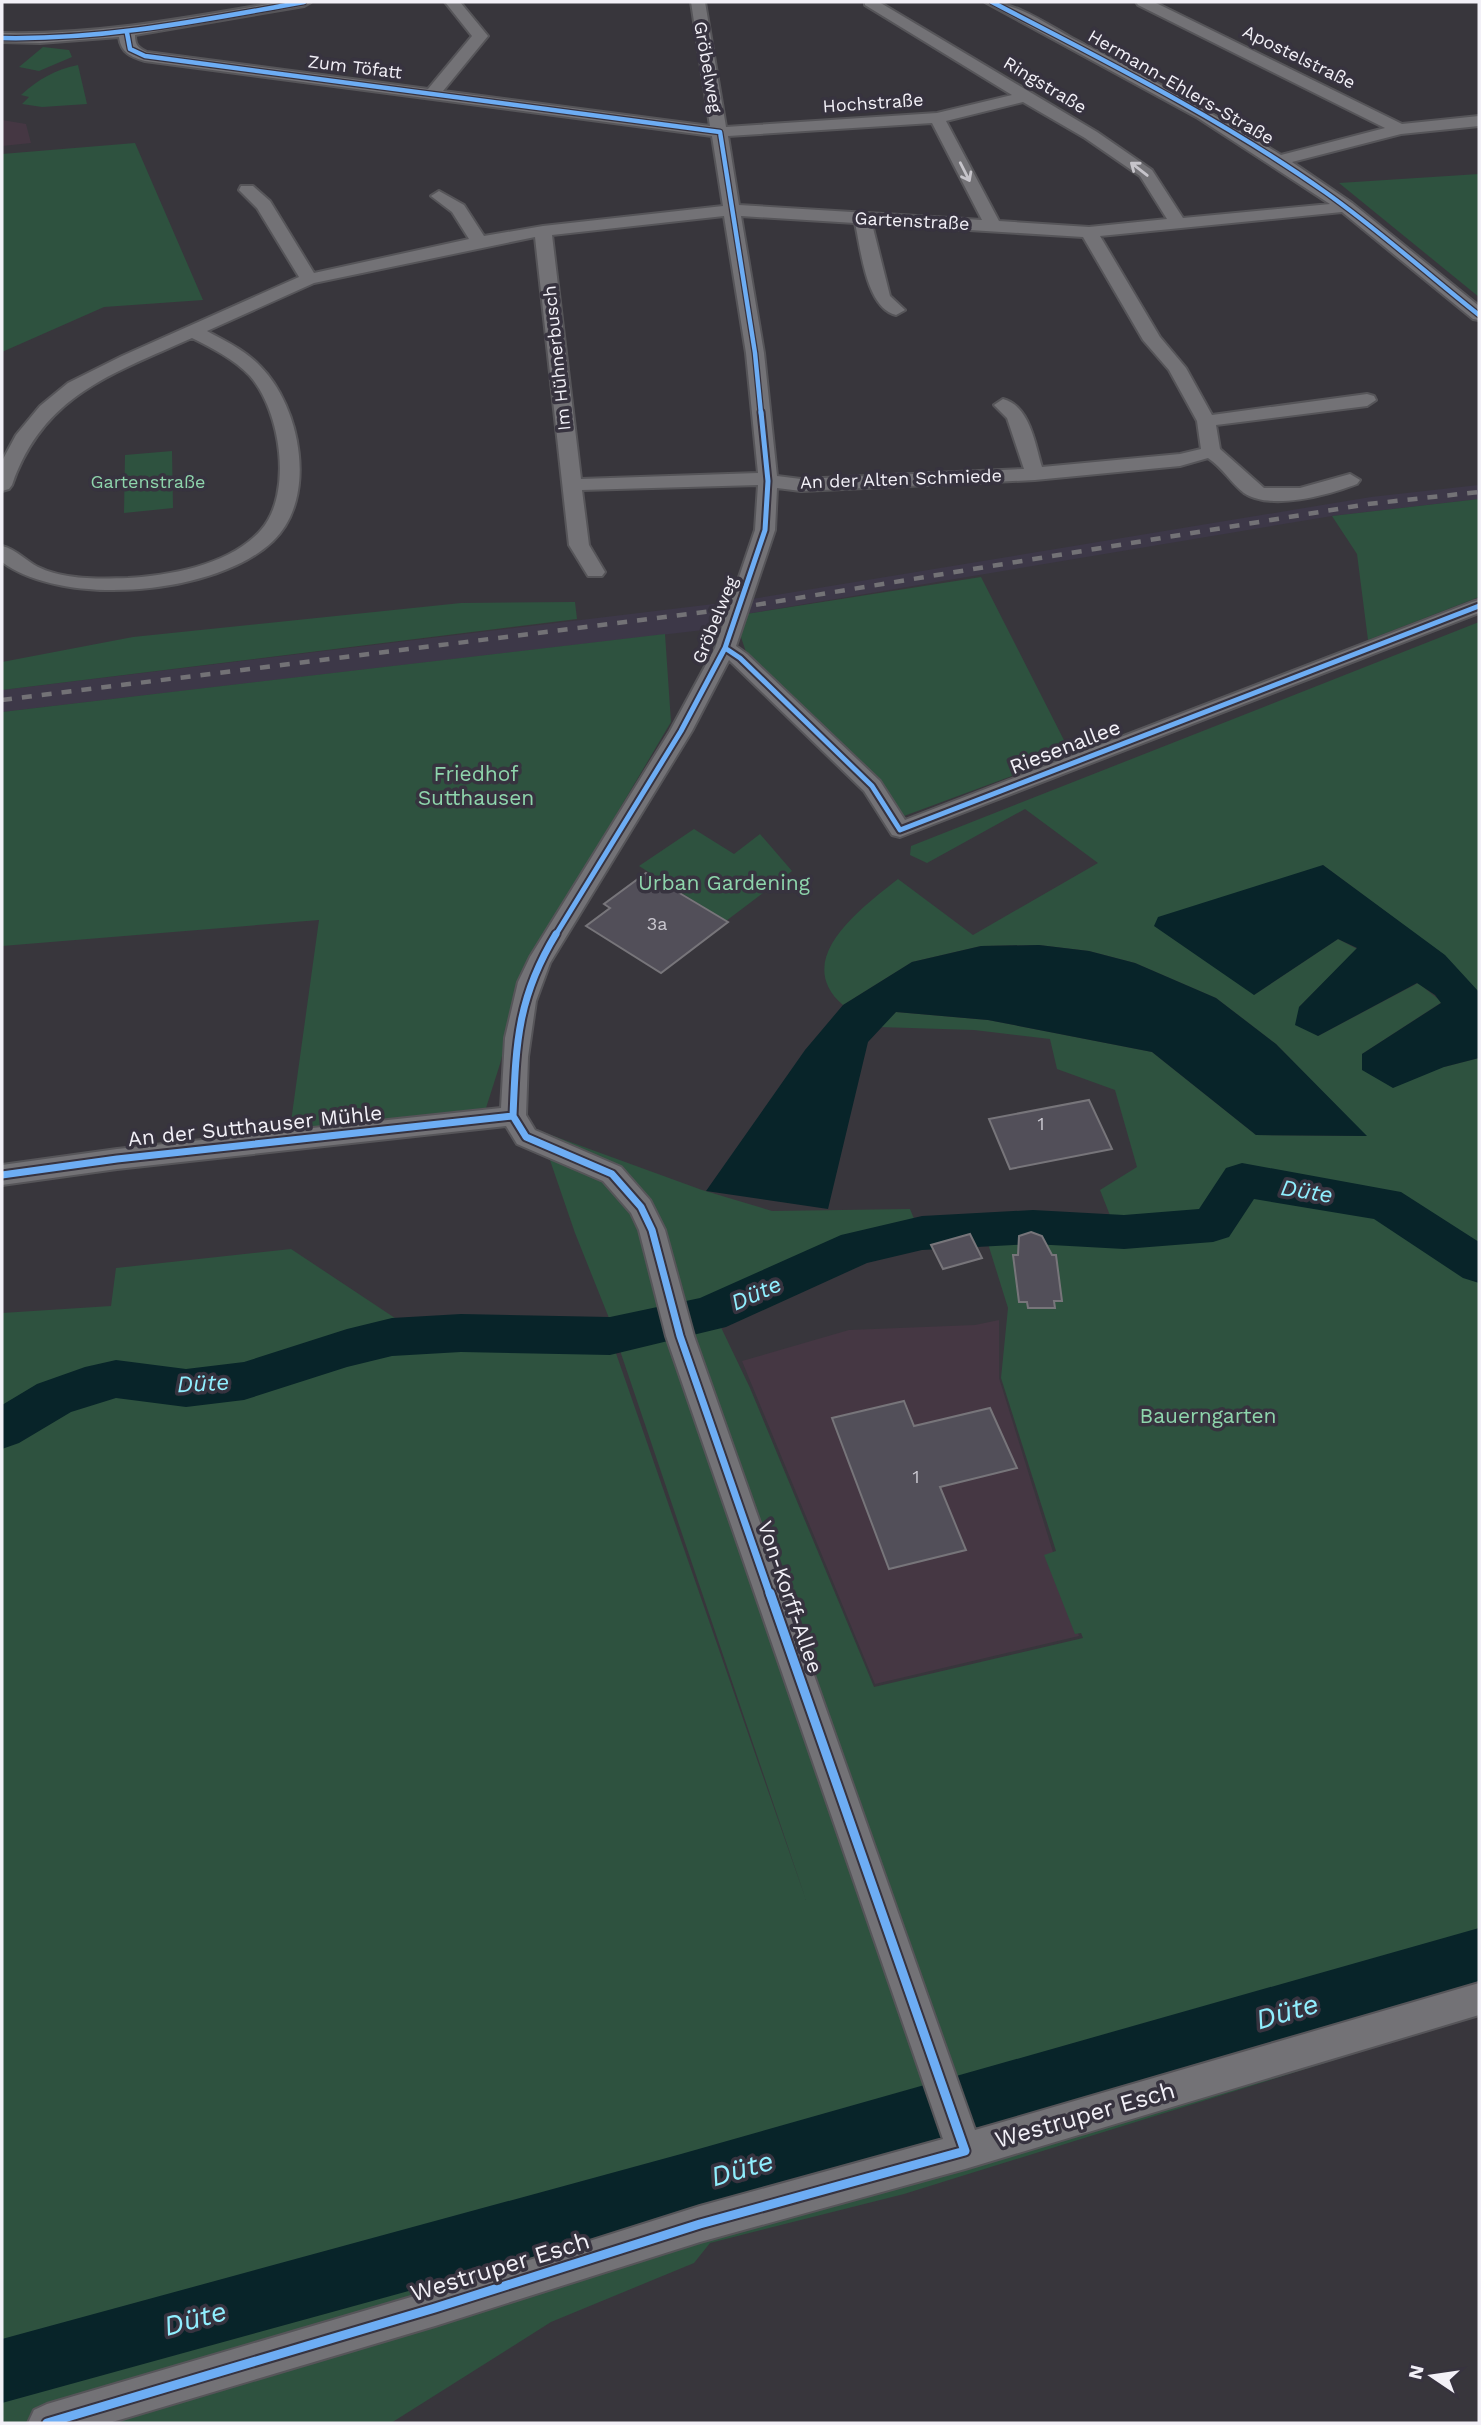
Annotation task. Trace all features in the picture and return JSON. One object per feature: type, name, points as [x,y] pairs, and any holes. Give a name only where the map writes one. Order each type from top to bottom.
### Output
[{"type":"street","points":[[194,2],[204,19]]},
{"type":"street","points":[[2,38],[69,38],[127,33],[304,2]]},
{"type":"street","points":[[433,93],[480,36],[452,2]]},
{"type":"street","name":"Gröbelweg","points":[[513,1116],[518,1023],[524,992],[557,930],[681,731],[725,648],[765,530],[768,481],[755,353],[698,2]]},
{"type":"street","name":"Ringstraße","points":[[872,2],[872,5],[1027,96],[1146,173],[1178,224]]},
{"type":"street","name":"Hermann-Ehlers-Straße","points":[[992,2],[1199,112],[1279,161],[1346,207],[1479,315]]},
{"type":"street","name":"Apostelstraße","points":[[1143,2],[1400,129]]},
{"type":"street","name":"Zum Töfatt","points":[[127,33],[126,43],[129,49],[145,56],[719,132]]},
{"type":"street","name":"Hochstraße","points":[[719,132],[937,118],[1027,96]]},
{"type":"street","points":[[937,118],[993,226]]},
{"type":"street","points":[[1279,161],[1400,129],[1479,121]]},
{"type":"street","points":[[247,190],[264,205],[309,279]]},
{"type":"street","points":[[439,196],[458,209],[479,242]]},
{"type":"street","name":"Gartenstraße","points":[[2,485],[25,435],[47,410],[75,387],[309,279],[479,242],[543,231],[732,210],[1089,232],[1346,207]]},
{"type":"street","points":[[862,218],[882,298],[896,310]]},
{"type":"street","name":"Im Hühnerbusch","points":[[543,231],[579,545],[596,572]]},
{"type":"street","points":[[1089,232],[1152,340],[1177,368],[1206,421],[1211,452],[1226,460],[1252,491],[1277,495],[1332,488],[1350,480]]},
{"type":"street","points":[[2,552],[22,568],[41,576],[76,584],[116,585],[162,580],[206,569],[240,555],[267,537],[282,515],[289,495],[287,446],[276,408],[261,377],[226,348],[192,331]]},
{"type":"street","points":[[1206,421],[1367,400]]},
{"type":"street","name":"An der Alten Schmiede","points":[[1003,405],[1016,416],[1035,474]]},
{"type":"street","name":"An der Alten Schmiede","points":[[768,481],[801,485],[1035,474],[1180,460],[1211,452]]},
{"type":"street","points":[[571,485],[748,478],[768,481]]},
{"type":"street","name":"Riesenallee","points":[[725,648],[740,658],[872,786],[900,830],[1479,606]]},
{"type":"street","name":"An der Sutthauser Mühle","points":[[2,1175],[144,1156],[513,1116]]},
{"type":"street","name":"Von-Korff-Allee","points":[[513,1116],[526,1136],[612,1174],[642,1207],[652,1230],[680,1336],[960,2137]]},
{"type":"street","name":"Westruper Esch","points":[[47,2423],[435,2308],[701,2224],[960,2137],[1479,1998]]},
{"type":"shaded area","points":[[2,120],[26,124],[31,143],[2,146]]},
{"type":"shaded area","points":[[1479,485],[1479,499],[1332,516],[746,614],[752,599],[1371,497]]},
{"type":"shaded area","points":[[722,603],[712,629],[2,712],[2,690]]},
{"type":"shaded area","points":[[999,1320],[999,1378],[1079,1636],[875,1684],[742,1361],[849,1330],[975,1325]]},
{"type":"green space","points":[[43,47],[69,50],[72,57],[39,71],[19,67]]},
{"type":"green space","points":[[78,65],[87,104],[42,107],[22,104],[29,97],[21,95],[34,84],[54,72]]},
{"type":"green space","points":[[135,143],[203,300],[104,307],[2,352],[2,154]]},
{"type":"green space","points":[[1479,174],[1479,297],[1339,183]]},
{"type":"green space","name":"Gartenstraße","points":[[172,451],[173,508],[124,513],[125,455]]},
{"type":"green space","points":[[1479,499],[1479,597],[1368,640],[1357,554],[1332,516]]},
{"type":"green space","points":[[981,577],[1071,754],[904,816],[880,782],[748,658],[739,631],[746,614]]},
{"type":"green space","points":[[575,602],[577,619],[2,690],[2,662],[133,637],[461,603]]},
{"type":"green space","points":[[1479,622],[1479,993],[1445,956],[1323,865],[1254,995],[1338,939],[1357,949],[1299,1007],[1318,1036],[1418,983],[1442,1002],[1362,1054],[1444,1067],[1479,1058],[1479,1259],[1388,1201],[1240,1176],[1205,1222],[1115,1228],[1100,1190],[1137,1167],[1115,1090],[1057,1069],[1050,1039],[974,1030],[879,1027],[896,1012],[988,1020],[1152,1052],[1256,1135],[1366,1136],[1276,1044],[1216,998],[1135,963],[1089,951],[1039,945],[981,946],[912,962],[843,1005],[829,988],[824,970],[828,952],[838,935],[867,904],[898,879],[973,935],[1098,863],[1025,809],[927,863],[910,855],[911,846]]},
{"type":"green space","name":"Friedhof Sutthausen","points":[[665,634],[671,722],[523,972],[486,1108],[290,1129],[319,920],[2,946],[2,712]]},
{"type":"green space","name":"Urban Gardening","points":[[694,829],[734,854],[760,834],[792,871],[726,921],[639,866]]},
{"type":"green space","name":"Bauerngarten","points":[[540,1131],[702,1190],[772,1211],[910,1209],[922,1238],[717,1319],[750,1388],[874,1687],[1083,1638],[1081,1633],[1075,1634],[1044,1555],[1056,1551],[1001,1378],[1008,1308],[985,1234],[1034,1230],[1124,1236],[1217,1229],[1247,1185],[1383,1209],[1479,1271],[1479,2015],[904,2194],[710,2243],[694,2263],[551,2322],[391,2423],[2,2423],[2,1313],[111,1306],[116,1268],[291,1249],[407,1326],[395,1355],[461,1333],[610,1336],[806,1900],[609,1318],[575,1233]]},
{"type":"water","points":[[1323,865],[1445,955],[1479,992],[1479,1058],[1444,1067],[1393,1088],[1362,1070],[1362,1054],[1441,1003],[1435,995],[1417,983],[1318,1036],[1295,1025],[1299,1007],[1357,948],[1338,939],[1254,995],[1154,926],[1158,917]]},
{"type":"water","points":[[1039,945],[1089,951],[1135,963],[1216,998],[1276,1044],[1367,1136],[1256,1135],[1152,1052],[988,1020],[896,1012],[868,1042],[828,1209],[706,1191],[805,1050],[843,1005],[912,962],[981,946]]},
{"type":"building","points":[[646,873],[728,922],[661,973],[586,926],[610,908],[604,904]]},
{"type":"building","points":[[1089,1100],[1112,1149],[1010,1169],[989,1119]]},
{"type":"building","points":[[1031,1232],[1042,1236],[1052,1255],[1056,1255],[1062,1301],[1054,1301],[1055,1308],[1028,1308],[1027,1302],[1019,1302],[1013,1255],[1018,1255],[1019,1236]]},
{"type":"building","points":[[970,1234],[982,1258],[943,1269],[931,1245]]},
{"type":"building","points":[[904,1401],[914,1426],[990,1408],[1017,1468],[940,1487],[966,1550],[889,1569],[832,1418]]},
{"type":"waterway","name":"Düte","points":[[2,1429],[54,1398],[85,1386],[116,1379],[186,1388],[244,1381],[347,1348],[392,1337],[461,1333],[610,1336],[709,1314],[857,1247],[922,1233],[1033,1227],[1124,1232],[1213,1225],[1242,1180],[1385,1204],[1479,1265]]},
{"type":"waterway","name":"Düte","points":[[2,2371],[681,2185],[1479,1955]]},
{"type":"railway","points":[[2,700],[737,608],[1368,504],[1479,492]]},
{"type":"cycle path","points":[[2,38],[40,39],[116,33],[304,2]]},
{"type":"cycle path","points":[[992,2],[1162,91],[1245,139],[1365,222],[1479,315]]},
{"type":"cycle path","points":[[127,33],[130,49],[145,56],[720,132],[755,353],[768,481],[765,530],[725,648],[681,731],[538,963],[520,1020],[513,1116]]},
{"type":"cycle path","points":[[725,648],[740,658],[872,786],[900,830],[1479,606]]},
{"type":"cycle path","points":[[2,1175],[117,1159],[513,1116]]},
{"type":"cycle path","points":[[47,2423],[435,2308],[700,2224],[965,2151],[680,1336],[652,1230],[641,1207],[612,1174],[526,1137],[513,1116]]}]
